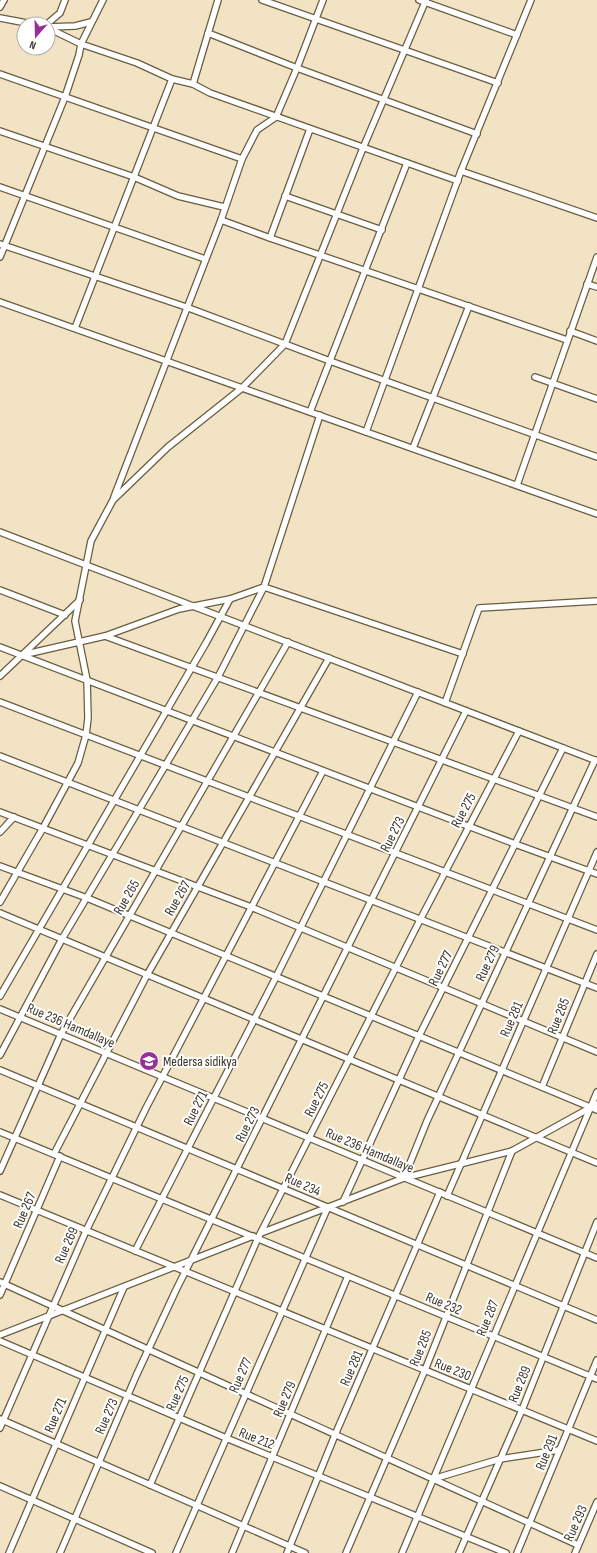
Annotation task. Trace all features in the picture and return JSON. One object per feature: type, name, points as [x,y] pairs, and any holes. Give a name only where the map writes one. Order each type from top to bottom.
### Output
[{"type":"street","points":[[0,7],[4,0]]},
{"type":"street","points":[[56,17],[60,12],[65,0]]},
{"type":"street","points":[[0,257],[2,245],[25,196],[66,97],[81,44],[103,0]]},
{"type":"street","points":[[193,84],[218,0]]},
{"type":"street","points":[[262,0],[498,83]]},
{"type":"street","points":[[0,902],[43,828],[78,763],[86,735],[88,718],[87,680],[75,621],[91,541],[113,500],[186,307],[221,220],[224,207],[242,158],[257,130],[276,117],[297,68],[323,0]]},
{"type":"street","points":[[419,0],[426,1],[517,36]]},
{"type":"street","points":[[366,432],[461,171],[531,0]]},
{"type":"street","points":[[113,500],[168,448],[242,388],[285,344],[363,148],[426,1]]},
{"type":"street","points":[[0,18],[16,21]]},
{"type":"street","points":[[56,26],[75,26],[91,22]]},
{"type":"street","points":[[56,30],[81,44],[137,63],[172,79],[193,84],[210,93],[458,181]]},
{"type":"street","points":[[208,33],[297,68],[477,134]]},
{"type":"street","points":[[0,74],[242,158]]},
{"type":"street","points":[[75,328],[172,79]]},
{"type":"street","points":[[270,238],[310,129]]},
{"type":"street","points":[[0,131],[134,176],[178,196],[224,207]]},
{"type":"street","points":[[310,412],[408,163]]},
{"type":"street","points":[[461,171],[597,218]]},
{"type":"street","points":[[0,187],[205,259]]},
{"type":"street","points":[[286,196],[382,230]]},
{"type":"street","points":[[221,220],[320,256],[567,340]]},
{"type":"street","points":[[2,245],[186,307],[330,361],[597,457]]},
{"type":"street","points":[[517,485],[597,257]]},
{"type":"street","points":[[587,284],[597,287]]},
{"type":"street","points":[[0,302],[597,514]]},
{"type":"street","points":[[413,448],[469,306]]},
{"type":"street","points":[[570,331],[597,341]]},
{"type":"street","points":[[535,377],[597,399]]},
{"type":"street","points":[[0,1055],[62,939],[218,677],[245,626],[264,587],[320,415]]},
{"type":"street","points":[[0,532],[596,761]]},
{"type":"street","points":[[22,655],[105,636],[180,609],[230,599],[264,587],[463,654]]},
{"type":"street","points":[[0,590],[65,614]]},
{"type":"street","points":[[0,996],[192,668],[230,599]]},
{"type":"street","points":[[0,676],[80,600]]},
{"type":"street","points":[[445,703],[479,608],[597,601]]},
{"type":"street","points":[[105,636],[597,817]]},
{"type":"street","name":"Rue 265","points":[[0,1171],[61,1034],[288,642]]},
{"type":"street","points":[[0,647],[597,874]]},
{"type":"street","name":"Rue 267","points":[[54,1154],[147,974],[329,658]]},
{"type":"street","name":"Rue 271","points":[[135,1251],[301,928],[418,692]]},
{"type":"street","points":[[0,702],[597,930]]},
{"type":"street","name":"Rue 273","points":[[60,1553],[98,1462],[148,1350],[191,1260],[238,1169],[466,711]]},
{"type":"street","name":"Rue 275","points":[[262,1233],[395,967],[519,731]]},
{"type":"street","name":"Rue 277","points":[[343,1202],[419,1036],[563,748]]},
{"type":"street","points":[[0,756],[597,988]]},
{"type":"street","name":"Rue 279","points":[[404,1178],[438,1097],[572,808],[596,761]]},
{"type":"street","name":"Rue 269","points":[[0,1428],[2,1419],[32,1355],[86,1230],[137,1126],[323,771]]},
{"type":"street","points":[[0,812],[251,907],[597,1052]]},
{"type":"street","points":[[0,832],[14,817]]},
{"type":"street","name":"Rue 281","points":[[447,1196],[597,852]]},
{"type":"street","points":[[0,866],[87,898],[171,932],[597,1110]]},
{"type":"street","points":[[0,913],[597,1163]]},
{"type":"street","name":"Rue 285","points":[[542,1087],[597,954]]},
{"type":"street","name":"Rue 236 Hamdallaye","points":[[0,1009],[597,1258]]},
{"type":"street","name":"Rue 234","points":[[0,1070],[188,1147],[328,1208],[418,1244],[597,1320]]},
{"type":"street","name":"Rue 287","points":[[402,1553],[514,1285],[597,1092]]},
{"type":"street","points":[[0,1336],[191,1260],[255,1238],[262,1233],[404,1178],[461,1165],[512,1150],[597,1104]]},
{"type":"street","name":"Rue 232","points":[[0,1132],[597,1379]]},
{"type":"street","name":"Rue 285","points":[[346,1553],[425,1370],[512,1150]]},
{"type":"street","name":"Rue 267","points":[[0,1295],[2,1283],[37,1210],[60,1156]]},
{"type":"street","name":"Rue 281","points":[[286,1553],[335,1435],[440,1192]]},
{"type":"street","name":"Rue 230","points":[[0,1195],[597,1441]]},
{"type":"street","name":"Rue 277","points":[[176,1553],[328,1208]]},
{"type":"street","name":"Rue 289","points":[[459,1553],[522,1410],[597,1222]]},
{"type":"street","name":"Rue 275","points":[[150,1485],[235,1292],[255,1238]]},
{"type":"street","name":"Rue 279","points":[[232,1553],[348,1276]]},
{"type":"street","points":[[2,1283],[578,1546]]},
{"type":"street","name":"Rue 271","points":[[10,1553],[104,1330],[124,1287]]},
{"type":"street","name":"Rue 212","points":[[0,1341],[226,1438],[506,1553]]},
{"type":"street","name":"Rue 291","points":[[517,1553],[597,1360]]},
{"type":"street","points":[[2,1419],[243,1527],[305,1553]]},
{"type":"street","points":[[433,1479],[500,1459],[560,1450]]},
{"type":"street","points":[[0,1486],[152,1553]]},
{"type":"street","name":"Rue 293","points":[[575,1553],[597,1502]]},
{"type":"place","name":"Medersa sidikya","points":[[149,1061]]}]
